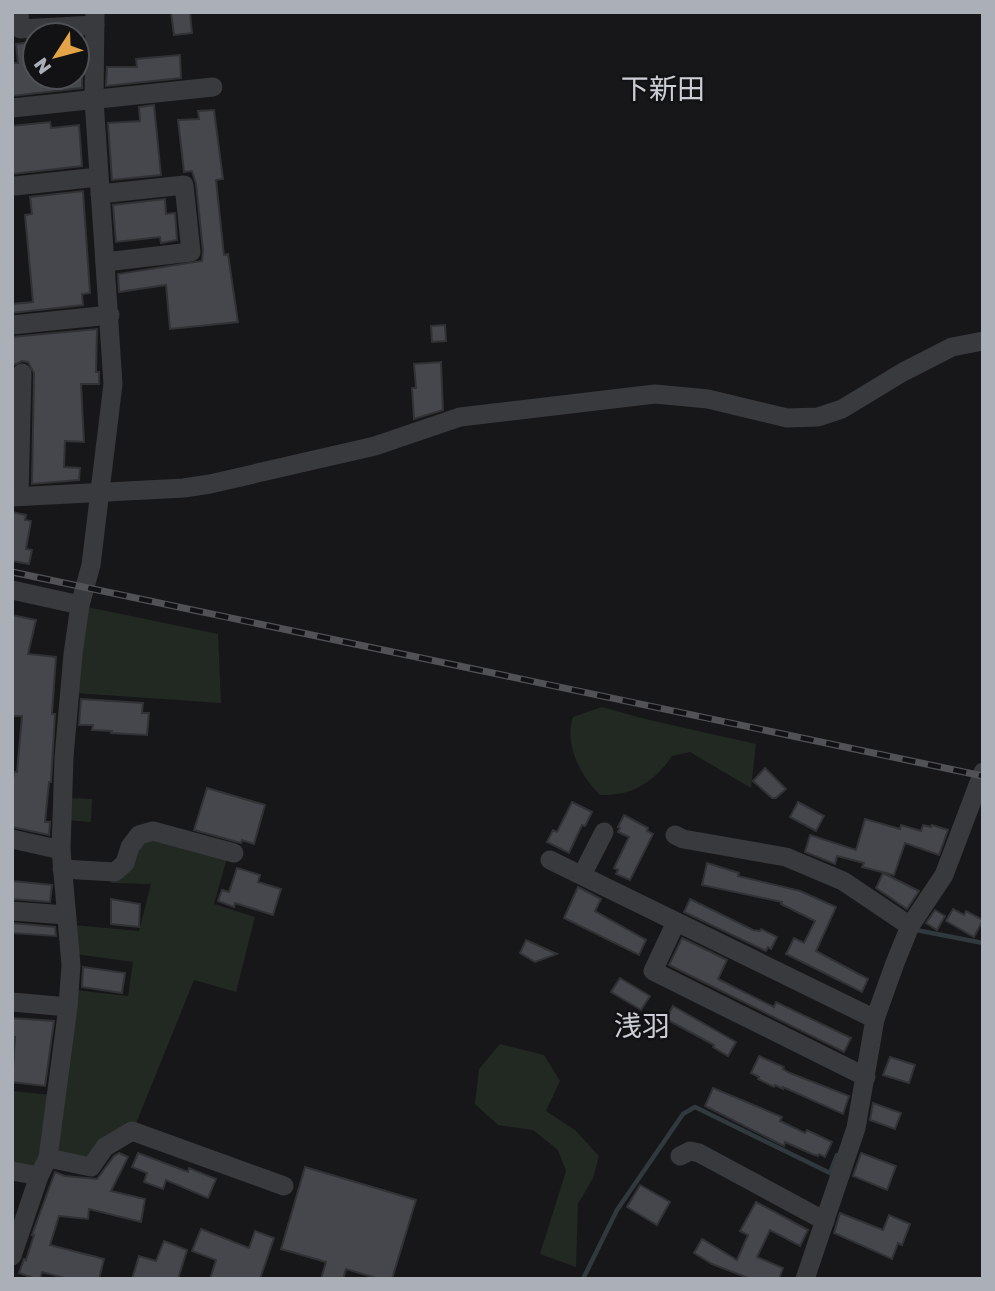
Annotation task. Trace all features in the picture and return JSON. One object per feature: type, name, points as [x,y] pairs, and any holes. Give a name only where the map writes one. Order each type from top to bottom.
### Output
[{"type":"street","points":[[12,1256],[39,1176],[48,1158],[68,1007],[71,965],[61,860],[64,757],[73,654],[80,605],[91,565],[113,384],[94,100],[95,19],[20,29],[19,12]]},
{"type":"street","points":[[12,108],[213,87]]},
{"type":"street","points":[[15,186],[184,185],[191,252],[105,262]]},
{"type":"street","points":[[12,325],[110,315]]},
{"type":"street","points":[[22,373],[16,496],[210,484],[375,446],[460,417],[655,394],[708,399],[787,418],[818,417],[842,409],[952,347],[983,341]]},
{"type":"street","points":[[12,590],[80,605]]},
{"type":"street","points":[[805,1279],[856,1128],[876,1019],[910,926],[944,875],[983,772]]},
{"type":"street","points":[[12,839],[61,860],[115,872],[125,863],[130,847],[139,835],[153,831],[234,853]]},
{"type":"street","points":[[582,875],[604,832]]},
{"type":"street","points":[[675,835],[683,839],[786,857],[843,881],[910,926]]},
{"type":"street","points":[[551,860],[876,1019]]},
{"type":"street","points":[[12,911],[66,915]]},
{"type":"street","points":[[676,922],[653,971],[866,1077]]},
{"type":"street","points":[[12,1002],[68,1007]]},
{"type":"street","points":[[48,1158],[91,1167],[105,1147],[132,1131],[284,1186]]},
{"type":"street","points":[[680,1156],[690,1151],[699,1153],[825,1221]]},
{"type":"street","points":[[12,1171],[39,1176]]},
{"type":"shaded area","points":[[87,607],[218,634],[221,703],[75,693]]},
{"type":"shaded area","points":[[602,707],[756,744],[751,788],[690,752],[672,756],[658,773],[642,786],[623,793],[600,795],[580,769],[572,748],[571,727],[573,717]]},
{"type":"shaded area","points":[[67,798],[92,799],[91,822],[65,820]]},
{"type":"shaded area","points":[[140,837],[227,858],[214,904],[255,917],[236,992],[194,980],[135,1126],[89,1161],[56,1152],[75,990],[128,996],[133,962],[75,954],[73,925],[139,931],[151,884],[110,881]]},
{"type":"shaded area","points":[[500,1044],[544,1055],[560,1081],[546,1111],[575,1130],[599,1156],[593,1178],[578,1204],[576,1267],[540,1254],[566,1171],[558,1150],[533,1130],[498,1125],[475,1104],[479,1069]]},
{"type":"shaded area","points":[[12,1091],[52,1095],[38,1170],[12,1165]]},
{"type":"building","points":[[171,12],[190,12],[192,33],[174,35]]},
{"type":"building","points":[[21,43],[21,91],[56,91],[12,96],[12,63],[18,63],[16,44]]},
{"type":"building","points":[[180,55],[181,78],[106,86],[107,67],[137,67],[136,59]]},
{"type":"building","points":[[154,105],[161,175],[112,180],[108,123],[140,121],[139,107]]},
{"type":"building","points":[[214,110],[223,179],[216,180],[224,255],[228,254],[238,322],[170,329],[166,285],[119,292],[118,274],[202,261],[196,184],[192,171],[184,172],[178,120],[199,119],[198,111]]},
{"type":"building","points":[[50,122],[51,128],[79,125],[82,166],[13,174],[12,126]]},
{"type":"building","points":[[83,191],[90,293],[82,294],[83,305],[12,313],[12,304],[33,302],[25,215],[32,214],[30,197]]},
{"type":"building","points":[[165,199],[166,214],[175,213],[177,240],[161,243],[160,237],[116,242],[113,205]]},
{"type":"building","points":[[445,325],[446,341],[432,342],[431,326]]},
{"type":"building","points":[[97,329],[96,372],[99,372],[99,384],[81,384],[84,442],[65,441],[64,467],[80,468],[79,480],[32,484],[34,373],[28,362],[22,361],[12,366],[12,337]]},
{"type":"building","points":[[441,362],[443,410],[414,419],[414,364]]},
{"type":"building","points":[[12,512],[26,515],[25,520],[31,521],[26,549],[32,550],[29,564],[12,561]]},
{"type":"building","points":[[12,615],[36,620],[28,654],[56,657],[51,782],[45,822],[50,822],[49,835],[12,827],[12,784],[14,772],[17,772],[22,716],[12,716]]},
{"type":"building","points":[[81,699],[143,703],[142,713],[149,713],[147,735],[111,733],[112,731],[92,730],[93,725],[79,725]]},
{"type":"building","points":[[765,768],[786,789],[776,798],[772,798],[753,781]]},
{"type":"building","points":[[207,788],[265,805],[254,844],[194,830]]},
{"type":"building","points":[[572,802],[592,812],[585,826],[582,825],[569,853],[547,842],[553,830],[557,832]]},
{"type":"building","points":[[798,802],[824,816],[816,831],[790,817]]},
{"type":"building","points":[[624,815],[648,828],[647,831],[653,834],[630,880],[616,874],[618,870],[614,868],[629,837],[618,832]]},
{"type":"building","points":[[865,819],[900,829],[901,825],[921,831],[923,825],[932,825],[948,830],[939,855],[905,843],[894,875],[862,867],[864,863],[837,856],[835,864],[805,852],[810,835],[856,850]]},
{"type":"building","points":[[707,863],[739,873],[738,876],[800,891],[836,907],[816,951],[868,979],[862,992],[786,954],[794,938],[804,943],[815,921],[781,904],[782,902],[702,885]]},
{"type":"building","points":[[237,868],[260,875],[258,882],[281,889],[273,915],[235,903],[234,907],[218,901],[222,890],[229,892]]},
{"type":"building","points":[[883,873],[919,891],[907,909],[876,888]]},
{"type":"building","points":[[12,881],[52,885],[50,902],[12,899]]},
{"type":"building","points":[[578,887],[601,899],[595,911],[646,940],[639,955],[564,918]]},
{"type":"building","points":[[111,899],[140,904],[139,927],[111,924]]},
{"type":"building","points":[[690,899],[753,930],[761,929],[777,937],[771,949],[768,947],[766,951],[684,912]]},
{"type":"building","points":[[953,909],[964,915],[966,911],[983,920],[974,937],[946,921]]},
{"type":"building","points":[[935,910],[945,916],[937,930],[926,923]]},
{"type":"building","points":[[12,923],[55,927],[56,936],[12,933]]},
{"type":"building","points":[[682,938],[727,960],[718,979],[774,1007],[776,1002],[851,1038],[844,1052],[669,965]]},
{"type":"building","points":[[526,940],[557,954],[535,962],[520,953]]},
{"type":"building","points":[[83,967],[125,973],[122,993],[82,987]]},
{"type":"building","points":[[620,978],[650,996],[641,1010],[611,992]]},
{"type":"building","points":[[673,1006],[736,1042],[728,1056],[713,1047],[714,1045],[666,1019]]},
{"type":"building","points":[[12,1018],[54,1021],[45,1086],[12,1082],[15,1037],[12,1036]]},
{"type":"building","points":[[759,1056],[784,1067],[783,1069],[790,1073],[849,1096],[843,1114],[783,1087],[774,1087],[758,1079],[759,1077],[751,1073]]},
{"type":"building","points":[[890,1057],[915,1065],[909,1083],[883,1075]]},
{"type":"building","points":[[713,1088],[782,1117],[780,1121],[805,1133],[807,1130],[832,1142],[825,1157],[785,1142],[784,1146],[705,1106]]},
{"type":"building","points":[[873,1103],[901,1113],[895,1129],[870,1120]]},
{"type":"building","points":[[119,1153],[128,1157],[111,1191],[145,1199],[141,1222],[89,1209],[88,1219],[59,1216],[50,1245],[104,1259],[99,1279],[68,1279],[42,1272],[40,1279],[36,1279],[19,1273],[24,1259],[26,1260],[32,1235],[55,1172],[65,1176],[97,1179]]},
{"type":"building","points":[[138,1153],[188,1172],[189,1168],[216,1179],[208,1198],[166,1180],[163,1189],[144,1182],[147,1173],[132,1167]]},
{"type":"building","points":[[861,1153],[896,1166],[887,1190],[853,1176]]},
{"type":"building","points":[[305,1167],[416,1200],[392,1279],[379,1279],[346,1269],[343,1279],[321,1279],[326,1262],[281,1249]]},
{"type":"building","points":[[640,1185],[670,1202],[657,1225],[627,1207]]},
{"type":"building","points":[[756,1202],[808,1230],[800,1246],[770,1230],[757,1257],[783,1268],[779,1279],[751,1279],[712,1264],[694,1253],[702,1239],[737,1260],[748,1235],[740,1231]]},
{"type":"building","points":[[840,1213],[883,1230],[889,1215],[910,1224],[902,1245],[898,1243],[892,1259],[834,1233]]},
{"type":"building","points":[[201,1229],[249,1248],[255,1231],[274,1238],[260,1279],[210,1279],[216,1260],[192,1251]]},
{"type":"building","points":[[164,1241],[187,1250],[178,1279],[132,1279],[139,1256],[156,1261]]},
{"type":"waterway","points":[[916,930],[983,943]]},
{"type":"waterway","points":[[583,1279],[617,1210],[683,1114],[695,1107],[830,1173],[837,1155]]},
{"type":"railway","points":[[12,572],[983,776]]},
{"type":"district","name":"下新田","points":[[663,88]]},
{"type":"district","name":"浅羽","points":[[642,1025]]}]
